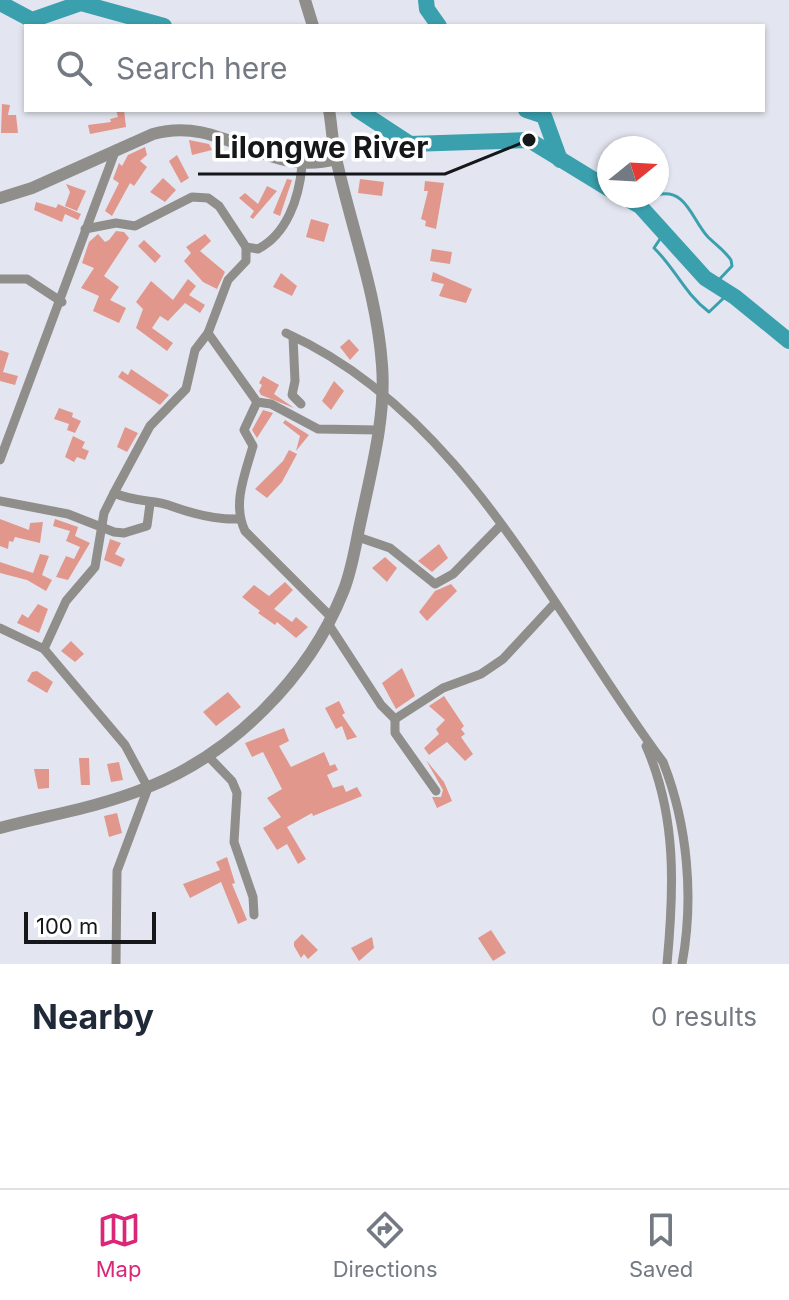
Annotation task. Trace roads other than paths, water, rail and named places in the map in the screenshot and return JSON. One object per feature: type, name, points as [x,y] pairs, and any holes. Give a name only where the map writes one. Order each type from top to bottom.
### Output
[{"type":"street","points":[[305,0],[312,24]]},
{"type":"street","points":[[0,828],[82,810],[148,788],[207,755],[298,672],[330,622],[346,586],[358,537],[383,391],[380,352],[366,270],[336,159],[330,114]]},
{"type":"street","points":[[0,198],[32,188],[162,131],[201,129],[279,161],[302,166],[336,159]]},
{"type":"street","points":[[0,460],[62,302],[85,229],[116,149]]},
{"type":"street","points":[[246,247],[258,249],[279,233],[294,203],[302,166]]},
{"type":"street","points":[[44,649],[66,601],[76,593],[95,567],[104,513],[114,493],[150,426],[186,389],[195,350],[208,333],[228,280],[246,261],[246,247],[219,206],[208,198],[192,197],[135,226],[116,223],[85,229]]},
{"type":"street","points":[[0,279],[27,279],[62,302]]},
{"type":"street","points":[[208,333],[257,402],[271,404],[318,429],[378,430]]},
{"type":"street","points":[[301,404],[292,395],[295,381],[289,335],[339,360],[383,391],[501,525],[663,762],[684,849],[689,907],[682,964]]},
{"type":"street","points":[[257,402],[244,430],[253,446],[240,496],[240,519],[245,531],[330,622],[381,705],[395,719],[395,733],[436,791]]},
{"type":"street","points":[[114,493],[150,504],[170,505],[194,515],[240,519]]},
{"type":"street","points":[[0,501],[68,514],[124,533],[147,526],[150,504]]},
{"type":"street","points":[[358,537],[390,548],[435,584],[453,574],[501,525]]},
{"type":"street","points":[[395,719],[443,688],[481,674],[503,659],[554,604]]},
{"type":"street","points":[[0,628],[44,649],[125,745],[148,788],[117,871],[116,964]]},
{"type":"street","points":[[640,732],[655,764],[672,841],[673,900],[667,964]]},
{"type":"street","points":[[207,755],[232,781],[237,793],[234,842],[253,897],[254,915]]},
{"type":"waterway","points":[[426,0],[427,9],[438,24]]},
{"type":"waterway","points":[[0,3],[32,20],[81,3],[157,24]]},
{"type":"waterway","points":[[361,112],[410,144],[529,140],[597,182]]},
{"type":"waterway","points":[[532,112],[544,116],[560,160]]},
{"type":"waterway","points":[[669,194],[682,200],[702,230],[731,260],[732,266],[715,284]]},
{"type":"waterway","points":[[642,208],[705,278],[735,297],[789,341]]},
{"type":"waterway","points":[[664,233],[654,248],[700,305],[709,312],[729,293]]},
{"type":"place","name":"Lilongwe River","points":[[529,140]]}]
